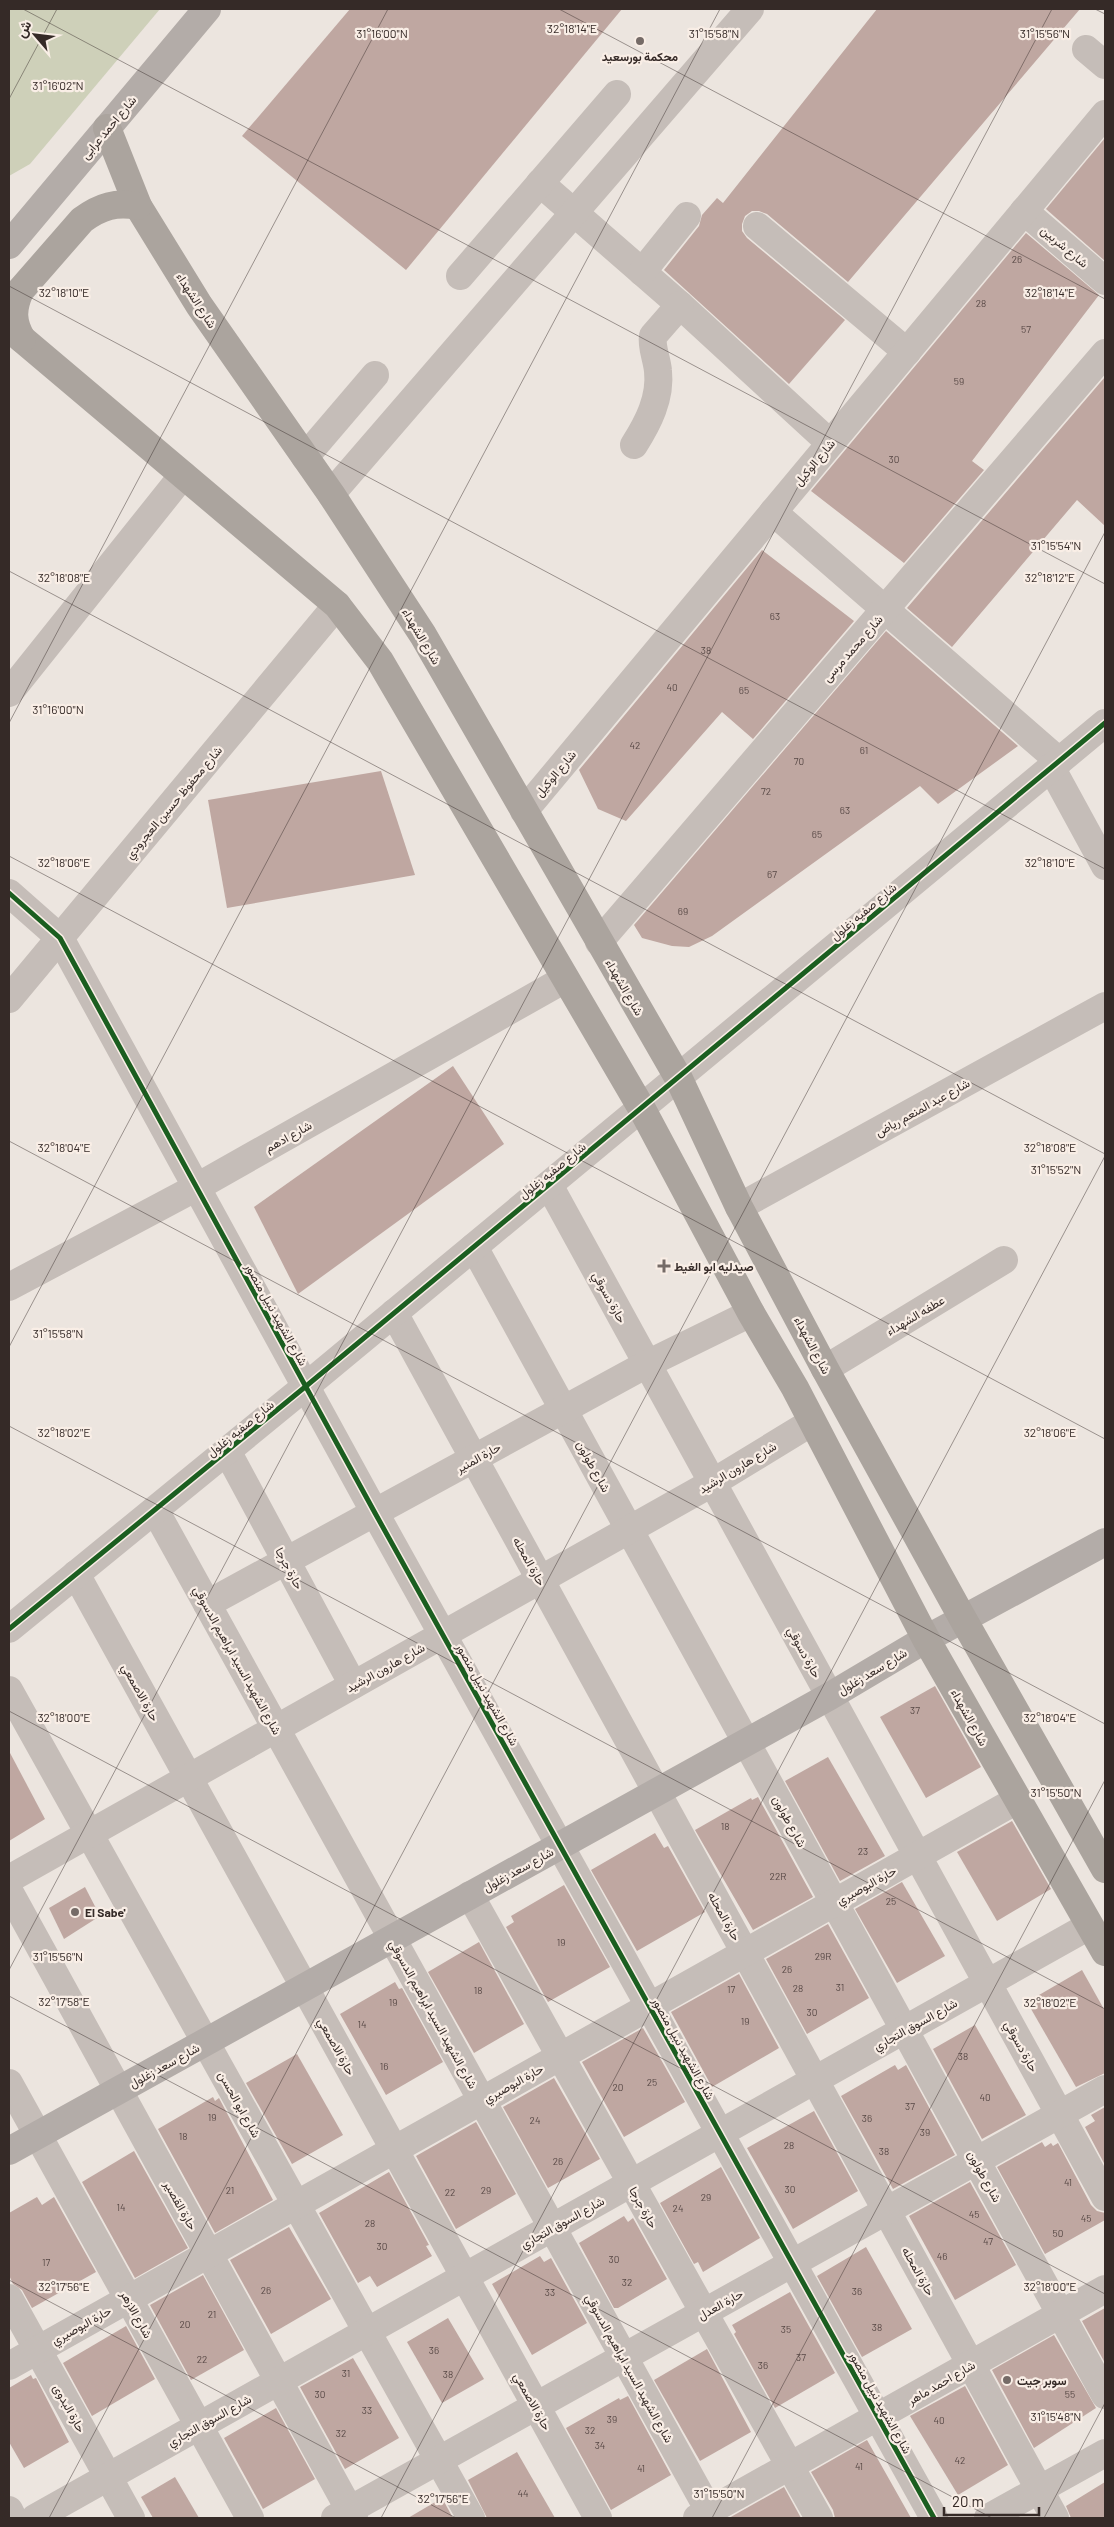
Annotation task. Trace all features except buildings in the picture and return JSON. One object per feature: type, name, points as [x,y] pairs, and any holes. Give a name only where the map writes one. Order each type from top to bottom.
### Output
[{"type":"highway","name":"شارع الشهداء","points":[[107,128],[138,206],[200,305],[331,494],[423,635],[679,1079],[739,1207],[825,1369],[963,1619],[1105,1869]]},
{"type":"highway","points":[[15,333],[16,328],[13,316],[15,302],[26,284],[82,220],[108,205],[124,203],[138,206]]},
{"type":"highway","name":"شارع الشهداء","points":[[15,333],[337,605],[380,662],[642,1109],[751,1313],[795,1388],[926,1639],[1105,1952]]},
{"type":"main road","name":"شارع احمد عرابى","points":[[9,245],[207,9]]},
{"type":"main road","name":"شارع سعد زغلول","points":[[9,2151],[746,1743],[926,1639],[1105,1542]]},
{"type":"street","points":[[331,494],[750,9]]},
{"type":"street","points":[[460,276],[617,94]]},
{"type":"street","name":"شارع الوكيل","points":[[524,810],[1105,114]]},
{"type":"street","points":[[540,183],[680,306],[830,443]]},
{"type":"street","name":"شارع شربين","points":[[1024,211],[1105,280]]},
{"type":"street","points":[[642,272],[687,216]]},
{"type":"street","points":[[757,226],[907,352]]},
{"type":"street","points":[[634,445],[648,423],[656,397],[658,372],[653,336],[680,306]]},
{"type":"street","name":"شارع محمد مرسى","points":[[599,942],[1105,353]]},
{"type":"street","points":[[305,456],[375,375]]},
{"type":"street","points":[[9,693],[183,475]]},
{"type":"street","points":[[773,512],[885,609],[1055,764],[1105,866]]},
{"type":"street","name":"شارع محفوظ حسين العجرودي","points":[[9,1000],[337,605]]},
{"type":"street","name":"شارع صفيه زغلول","points":[[9,1629],[679,1079],[1105,723]]},
{"type":"street","name":"شارع الشهيد نبيل منصور","points":[[9,893],[60,938],[374,1513],[934,2518]]},
{"type":"street","name":"شارع ادهم","points":[[9,1287],[197,1188],[565,979]]},
{"type":"street","name":"شارع عبد المنعم رياض","points":[[739,1207],[1105,1006]]},
{"type":"street","name":"حارة دسوقي","points":[[549,1186],[1105,2197]]},
{"type":"street","name":"شارع طولون","points":[[474,1247],[1105,2395]]},
{"type":"street","name":"عطفه الشهداء","points":[[825,1369],[1004,1260]]},
{"type":"street","name":"حارة المحله","points":[[394,1313],[1055,2518]]},
{"type":"street","name":"حارة المنير","points":[[207,1604],[647,1364],[751,1313]]},
{"type":"street","name":"شارع هارون الرشيد","points":[[9,1879],[540,1580],[712,1482],[812,1422]]},
{"type":"street","name":"حارة جرجا","points":[[227,1451],[353,1685]]},
{"type":"street","name":"شارع الشهيد السيد ابراهيم الدسوقي","points":[[155,1510],[624,2358],[706,2516]]},
{"type":"street","name":"حارة الاصمعي","points":[[76,1574],[598,2518]]},
{"type":"street","name":"شارع ابو الحسن","points":[[9,1690],[471,2518]]},
{"type":"street","name":"حارة البوصيري","points":[[9,2366],[1017,1800]]},
{"type":"street","name":"حارة القصير","points":[[9,1891],[279,2382],[346,2516]]},
{"type":"street","name":"حارة جرجا","points":[[470,1895],[819,2518]]},
{"type":"street","name":"شارع السوق التجاري","points":[[35,2518],[1089,1926]]},
{"type":"street","name":"شارع الازهر","points":[[9,2083],[250,2518]]},
{"type":"street","name":"حارة العدل","points":[[346,2516],[439,2460],[1105,2089]]},
{"type":"street","name":"شارع احمد ماهر","points":[[706,2516],[1105,2289]]},
{"type":"street","name":"حارة البدوى","points":[[9,2298],[131,2518]]},
{"type":"street","points":[[988,2518],[1105,2452]]},
{"type":"street","points":[[9,2510],[13,2518]]},
{"type":"green space","points":[[9,9],[160,9],[30,164],[9,176]]},
{"type":"cycle path","points":[[9,1629],[305,1387],[1105,723]]},
{"type":"cycle path","points":[[9,893],[60,938],[375,1513],[934,2518]]},
{"type":"place","name":"محكمة بورسعيد","points":[[640,41]]},
{"type":"place","name":"صيدليه ابو الغيط","points":[[664,1266]]},
{"type":"place","name":"El Sabe'","points":[[75,1912]]},
{"type":"place","name":"سوبر جيت","points":[[1007,2380]]}]
